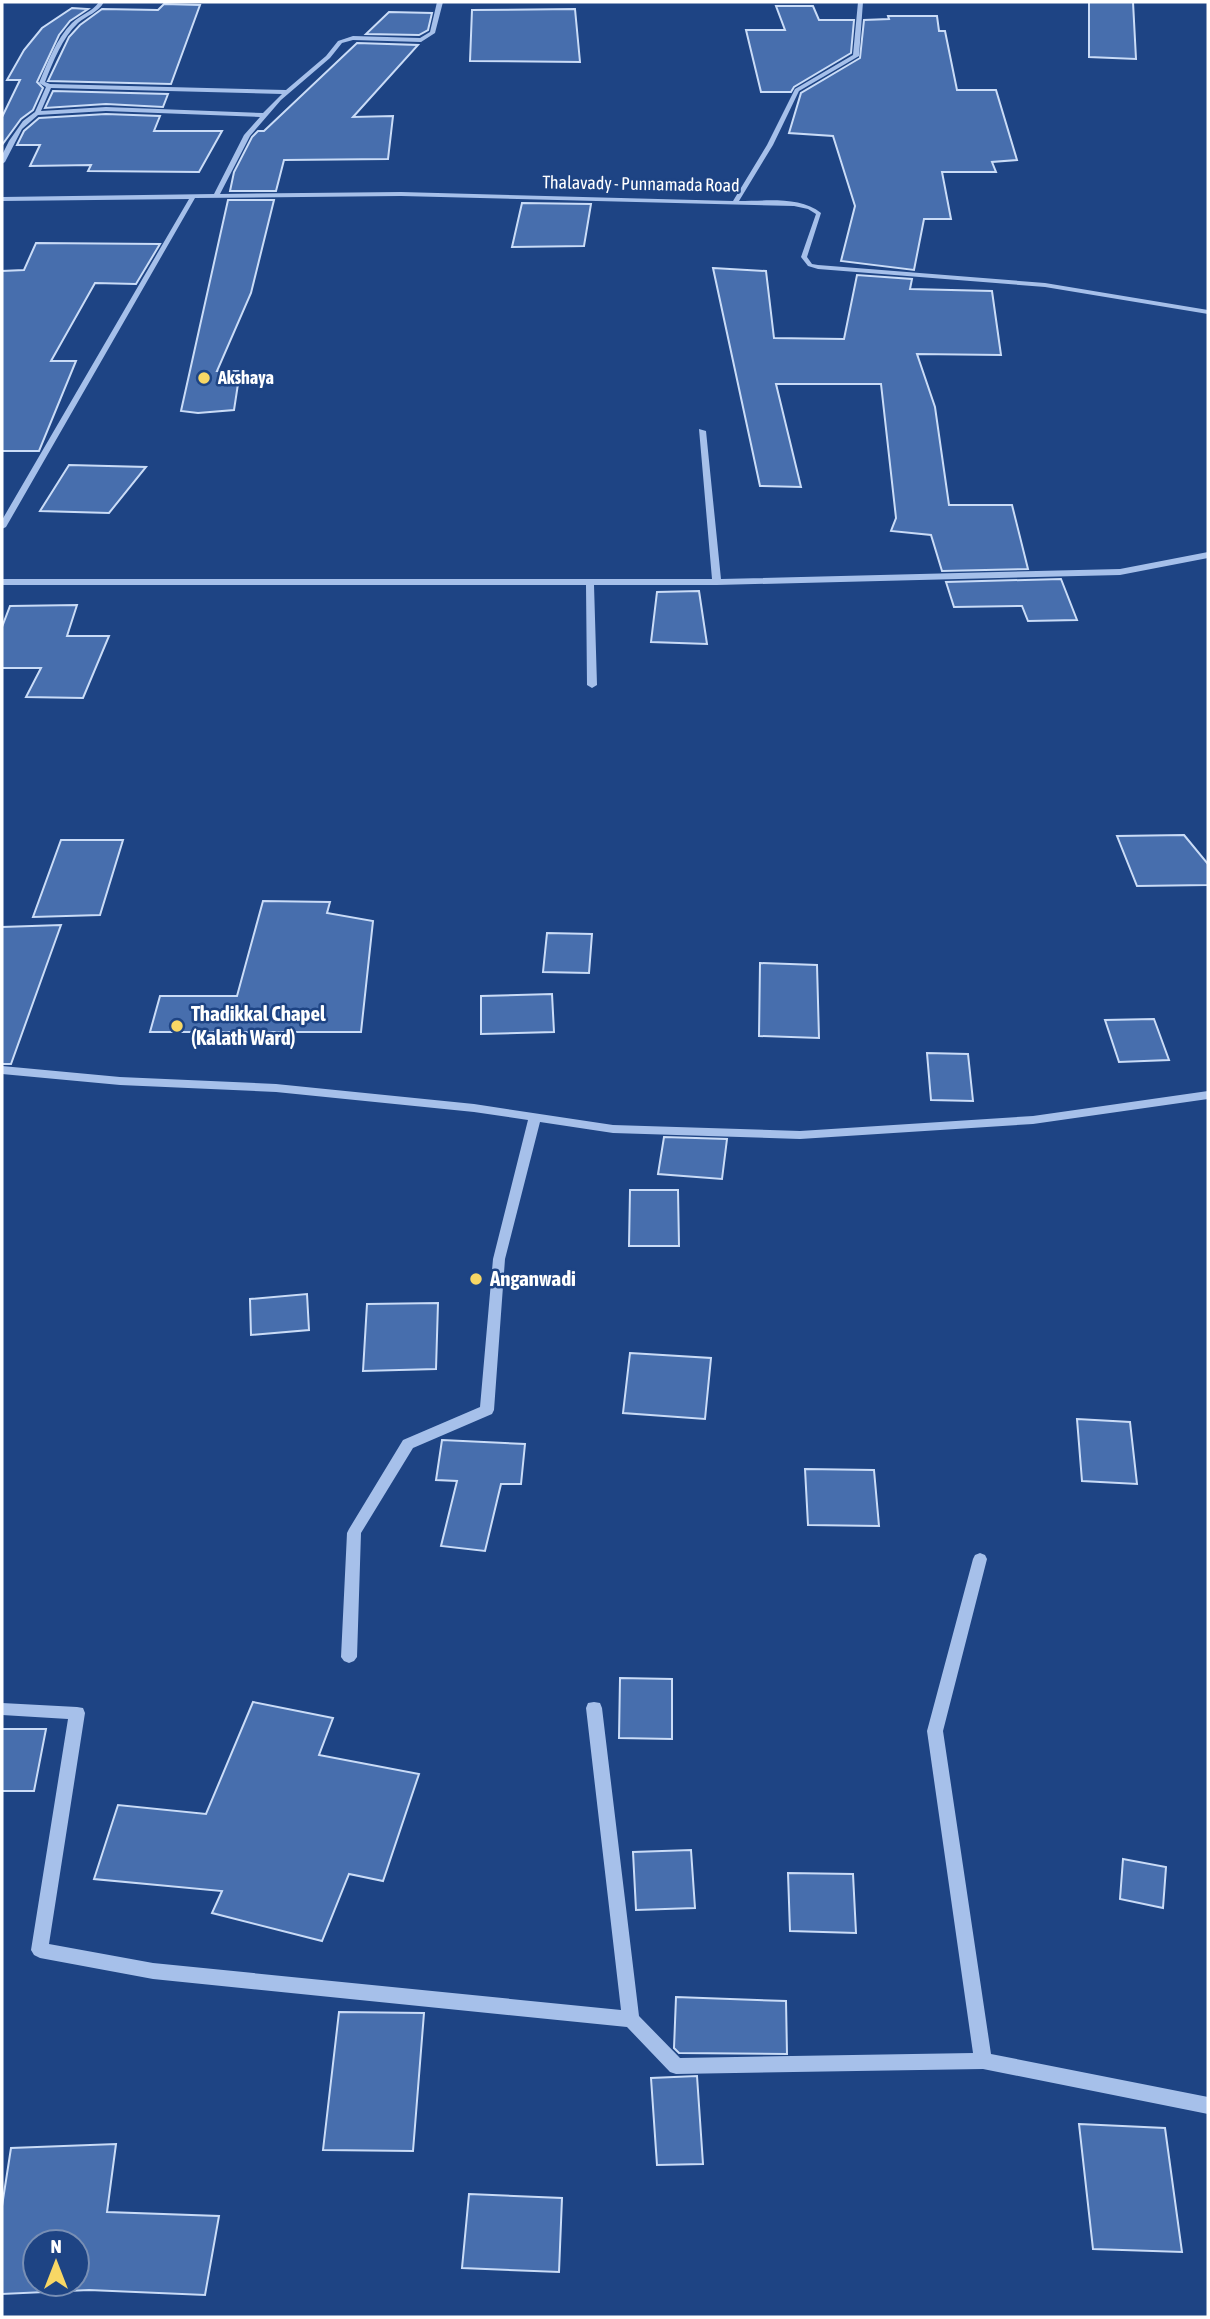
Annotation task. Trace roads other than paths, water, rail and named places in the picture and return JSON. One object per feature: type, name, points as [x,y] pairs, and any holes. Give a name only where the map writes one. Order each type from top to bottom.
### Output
[{"type":"street","points":[[101,2],[102,4],[71,28],[42,83],[49,86],[288,92]]},
{"type":"street","points":[[216,196],[247,135],[288,92],[328,57],[340,41],[353,38],[421,40],[432,33],[440,2]]},
{"type":"street","points":[[736,201],[770,145],[797,90],[856,56],[860,2]]},
{"type":"street","points":[[37,113],[49,86]]},
{"type":"street","points":[[2,162],[13,137],[27,118],[37,113],[106,109],[265,115]]},
{"type":"street","name":"Thalavady - Punnamada Road","points":[[2,198],[401,194],[794,204],[819,214],[804,257],[810,265],[1045,285],[1208,313]]},
{"type":"street","points":[[2,527],[192,197]]},
{"type":"street","points":[[702,431],[717,582]]},
{"type":"street","points":[[2,582],[717,582],[1120,572],[1208,555]]},
{"type":"street","points":[[590,582],[592,685]]},
{"type":"street","points":[[2,1070],[120,1081],[276,1088],[613,1129],[800,1135],[1033,1120],[1208,1095]]},
{"type":"street","points":[[349,1657],[354,1533],[408,1444],[487,1410],[499,1259],[535,1118]]},
{"type":"street","points":[[980,1559],[935,1731],[983,2061]]},
{"type":"street","points":[[594,1708],[631,2019],[676,2066],[983,2061],[1208,2106]]},
{"type":"street","points":[[2,1709],[77,1713],[40,1950],[153,1971],[631,2019]]},
{"type":"place","name":"Akshaya","points":[[204,378]]},
{"type":"place","name":"Thadikkal Chapel (Kalath Ward)","points":[[177,1026]]},
{"type":"place","name":"Anganwadi","points":[[476,1279]]}]
